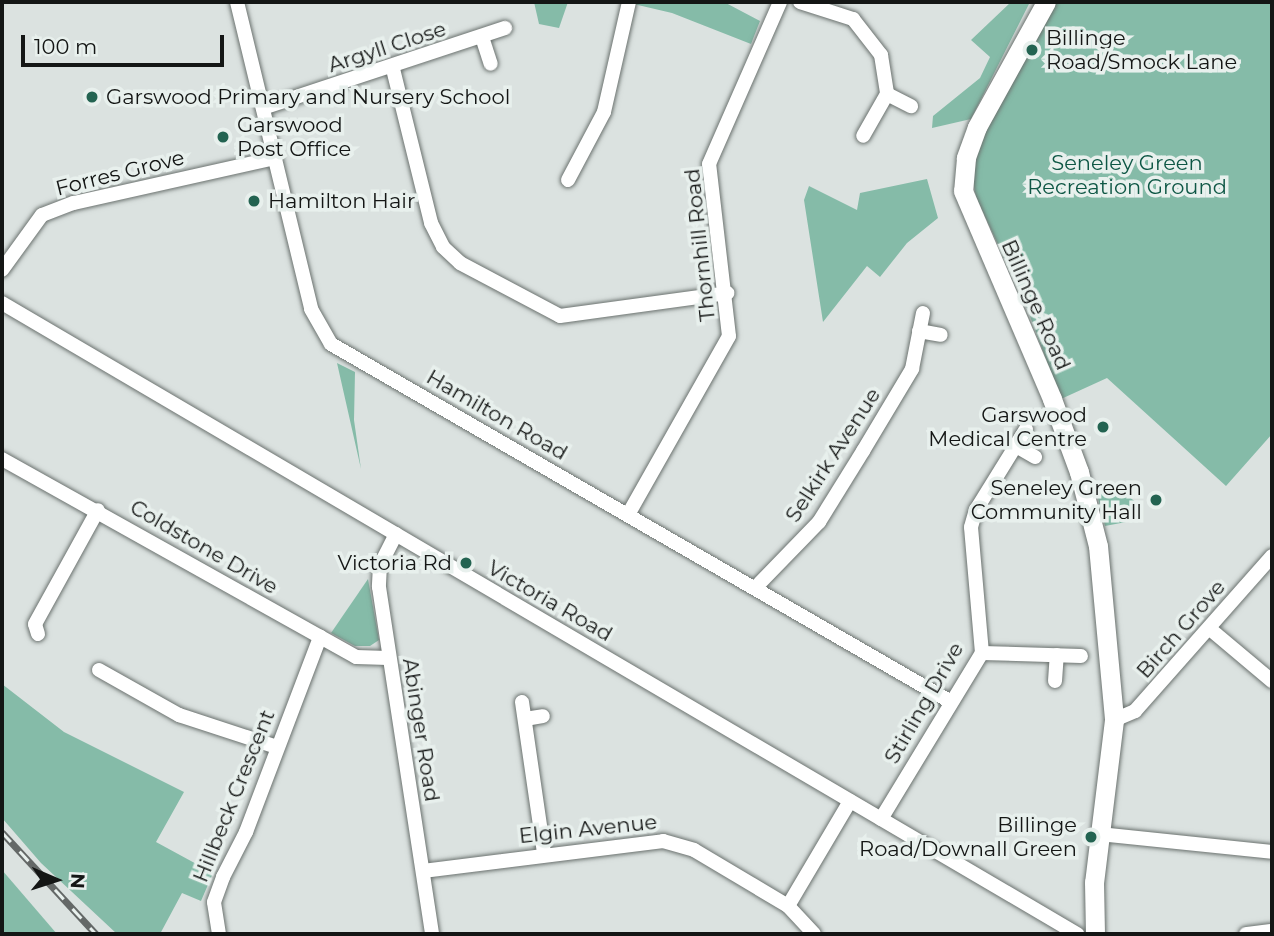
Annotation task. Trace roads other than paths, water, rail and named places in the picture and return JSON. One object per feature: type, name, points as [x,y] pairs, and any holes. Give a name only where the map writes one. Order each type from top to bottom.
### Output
[{"type":"main road","name":"Billinge Road","points":[[1046,2],[977,127],[966,158],[963,191],[1079,472],[1101,567],[1114,720],[1094,882],[1095,934]]},
{"type":"street","name":"Hamilton Road","points":[[237,2],[311,309],[331,344],[629,513],[951,702]]},
{"type":"street","points":[[568,180],[604,112],[629,2]]},
{"type":"street","name":"Thornhill Road","points":[[629,513],[729,336],[727,293],[709,164],[780,2]]},
{"type":"street","points":[[800,2],[853,19],[865,30],[881,55],[887,94],[863,136]]},
{"type":"street","name":"Argyll Close","points":[[263,108],[393,69],[505,28]]},
{"type":"street","points":[[482,37],[491,64]]},
{"type":"street","points":[[393,69],[431,223],[443,247],[460,263],[560,316],[727,293]]},
{"type":"street","points":[[887,94],[911,106]]},
{"type":"street","name":"Forres Grove","points":[[2,270],[43,215],[74,203],[275,158]]},
{"type":"street","name":"Victoria Road","points":[[2,303],[1077,934]]},
{"type":"street","name":"Selkirk Avenue","points":[[756,587],[819,522],[912,369],[923,313]]},
{"type":"street","points":[[919,331],[942,335]]},
{"type":"street","name":"Stirling Drive","points":[[881,819],[982,653],[971,527],[976,510],[1027,429]]},
{"type":"street","points":[[1016,446],[1035,457]]},
{"type":"street","name":"Coldstone Drive","points":[[2,459],[98,510],[320,637],[363,659],[388,657]]},
{"type":"street","points":[[33,628],[98,510]]},
{"type":"street","name":"Abinger Road","points":[[396,534],[379,571],[388,657],[432,934]]},
{"type":"street","name":"Birch Grove","points":[[1114,720],[1135,712],[1272,556]]},
{"type":"street","points":[[1210,629],[1272,681]]},
{"type":"street","name":"Hillbeck Crescent","points":[[219,934],[214,902],[320,637]]},
{"type":"street","points":[[982,653],[1081,656]]},
{"type":"street","points":[[1055,681],[1057,655]]},
{"type":"street","points":[[110,671],[179,715],[277,747]]},
{"type":"street","points":[[522,702],[544,853]]},
{"type":"street","points":[[525,719],[543,716]]},
{"type":"street","points":[[788,906],[850,801]]},
{"type":"street","points":[[1099,834],[1272,852]]},
{"type":"street","name":"Elgin Avenue","points":[[423,871],[544,853],[663,841],[694,850],[788,906],[814,934]]},
{"type":"street","points":[[1246,934],[1271,931]]},
{"type":"railway","points":[[2,832],[96,934]]},
{"type":"place","name":"Billinge Road/Smock Lane","points":[[1032,50]]},
{"type":"place","name":"Garswood Primary and Nursery School","points":[[92,97]]},
{"type":"place","name":"Garswood Post Office","points":[[223,137]]},
{"type":"place","name":"Hamilton Hair","points":[[254,201]]},
{"type":"place","name":"Garswood Medical Centre","points":[[1103,427]]},
{"type":"place","name":"Seneley Green Community Hall","points":[[1156,500]]},
{"type":"place","name":"Victoria Rd","points":[[466,563]]},
{"type":"place","name":"Billinge Road/Downall Green","points":[[1091,837]]},
{"type":"park label","name":"Seneley Green Recreation Ground","points":[[1127,175]]}]
